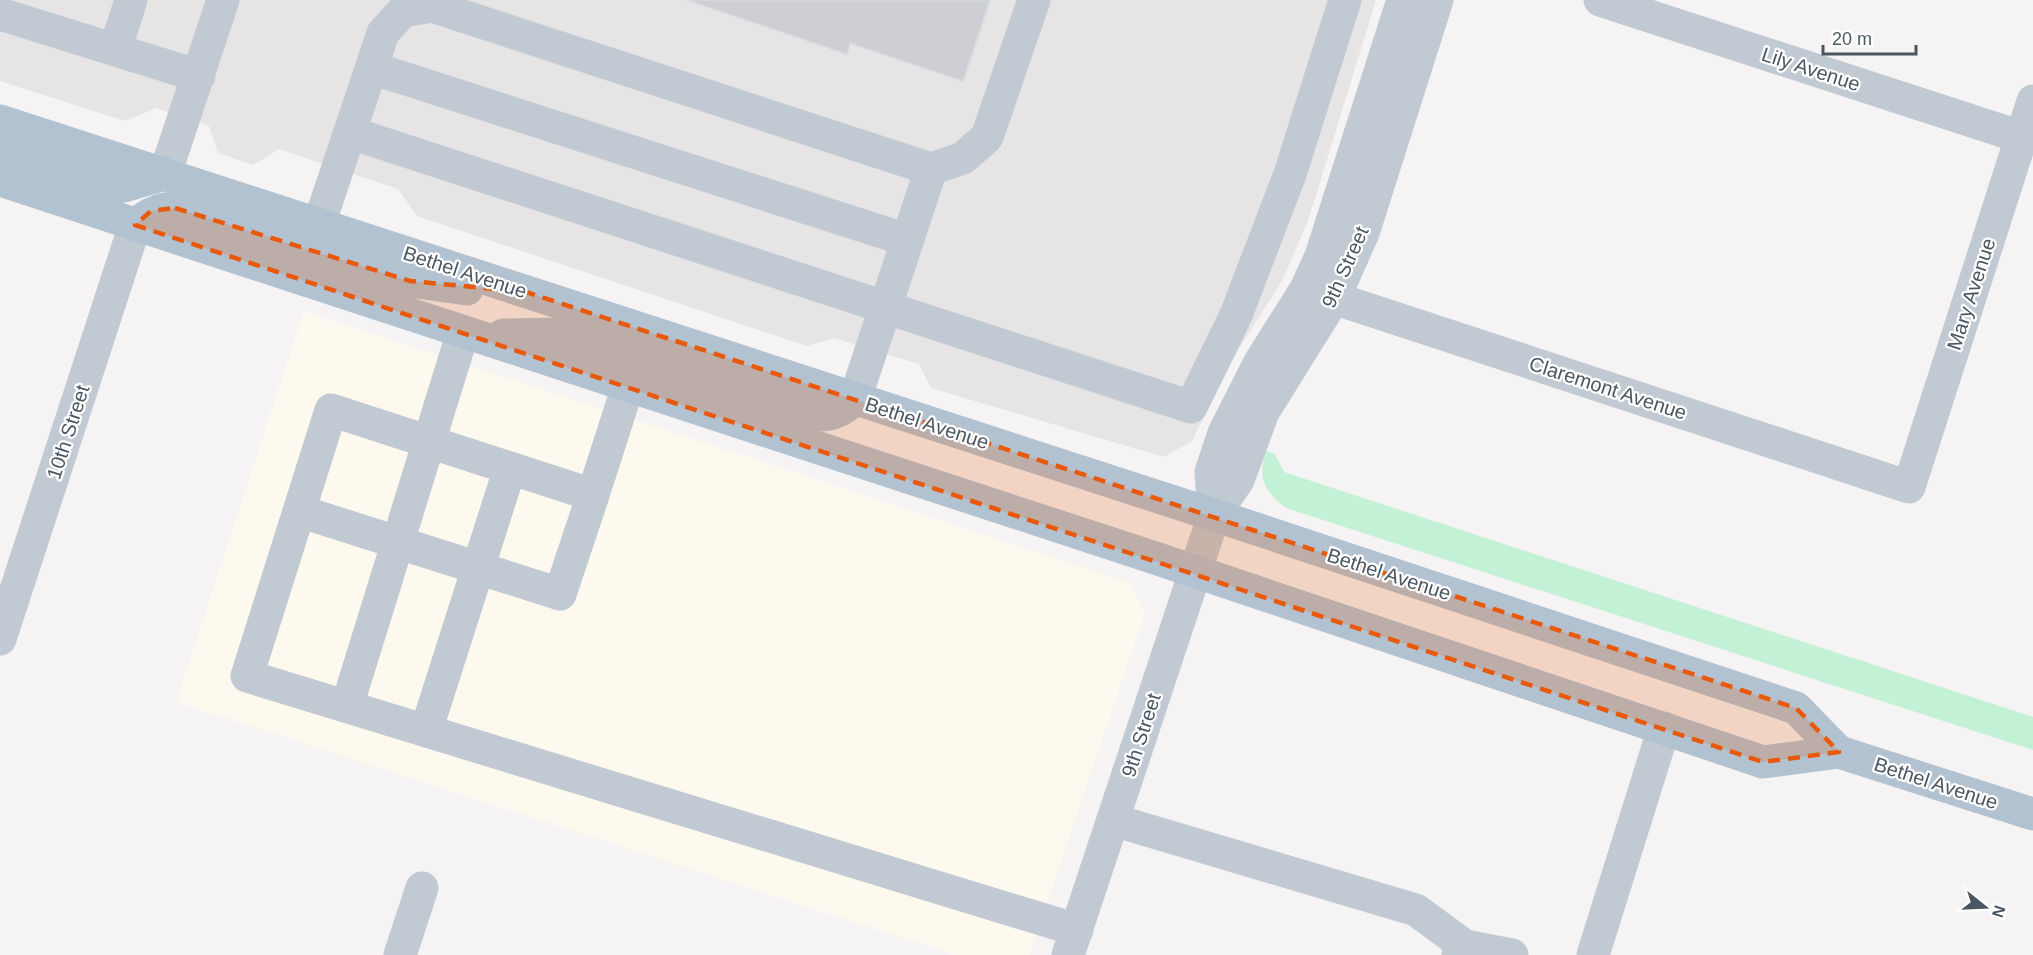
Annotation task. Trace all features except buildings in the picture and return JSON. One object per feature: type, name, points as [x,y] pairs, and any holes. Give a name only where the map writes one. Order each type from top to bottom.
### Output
[{"type":"main road","name":"Bethel Avenue","points":[[0,121],[1214,515],[1796,708],[1839,752]]},
{"type":"main road","points":[[0,151],[124,186],[165,174]]},
{"type":"main road","name":"Bethel Avenue","points":[[0,180],[1194,572],[1763,762],[1839,752],[2033,814]]},
{"type":"main road","points":[[135,225],[151,211],[175,208],[201,213],[410,281],[469,290],[526,292]]},
{"type":"main road","points":[[470,334],[555,334],[810,414],[828,416],[843,410],[855,399]]},
{"type":"street","points":[[115,50],[131,0]]},
{"type":"street","points":[[165,174],[223,0]]},
{"type":"street","points":[[319,224],[383,33],[403,10],[432,6],[931,169],[963,158],[987,137],[1034,0]]},
{"type":"street","points":[[351,133],[1191,406],[1236,315],[1290,174],[1345,0]]},
{"type":"street","name":"9th Street","points":[[1320,293],[1333,223],[1403,0]]},
{"type":"street","name":"9th Street","points":[[1072,942],[1214,515],[1238,480],[1263,412],[1320,293],[1363,233],[1437,0]]},
{"type":"street","name":"Lily Avenue","points":[[1600,0],[2021,137]]},
{"type":"street","points":[[0,14],[40,13],[115,50],[199,76]]},
{"type":"street","points":[[372,68],[907,240]]},
{"type":"street","name":"Mary Avenue","points":[[1910,487],[2033,101]]},
{"type":"street","points":[[855,399],[931,169]]},
{"type":"street","name":"10th Street","points":[[0,639],[135,225]]},
{"type":"street","name":"Claremont Avenue","points":[[1320,293],[1910,487]]},
{"type":"street","points":[[347,706],[428,441],[470,334]]},
{"type":"street","points":[[299,510],[560,594],[628,386]]},
{"type":"street","points":[[593,495],[331,410],[247,676],[426,731],[1072,942]]},
{"type":"street","points":[[426,731],[510,468]]},
{"type":"street","points":[[1593,955],[1664,728]]},
{"type":"street","points":[[1113,820],[1416,910],[1461,951],[1512,955]]},
{"type":"street","points":[[400,955],[422,888]]},
{"type":"highlighted area","points":[[175,208],[410,281],[526,292],[1796,708],[1839,752],[1763,762],[135,225],[151,211]]},
{"type":"shaded area","points":[[0,0],[1376,0],[1308,221],[1283,279],[1234,357],[1192,441],[1164,457],[931,388],[919,364],[834,338],[807,346],[417,216],[398,189],[279,149],[253,165],[218,153],[209,126],[156,108],[125,121],[0,81]]},
{"type":"shaded area","points":[[304,311],[1128,582],[1145,612],[1030,955],[955,955],[176,702]]},
{"type":"green space","points":[[1266,451],[1275,454],[1284,472],[2033,717],[2033,750],[1286,508],[1272,496],[1264,483],[1262,469]]}]
